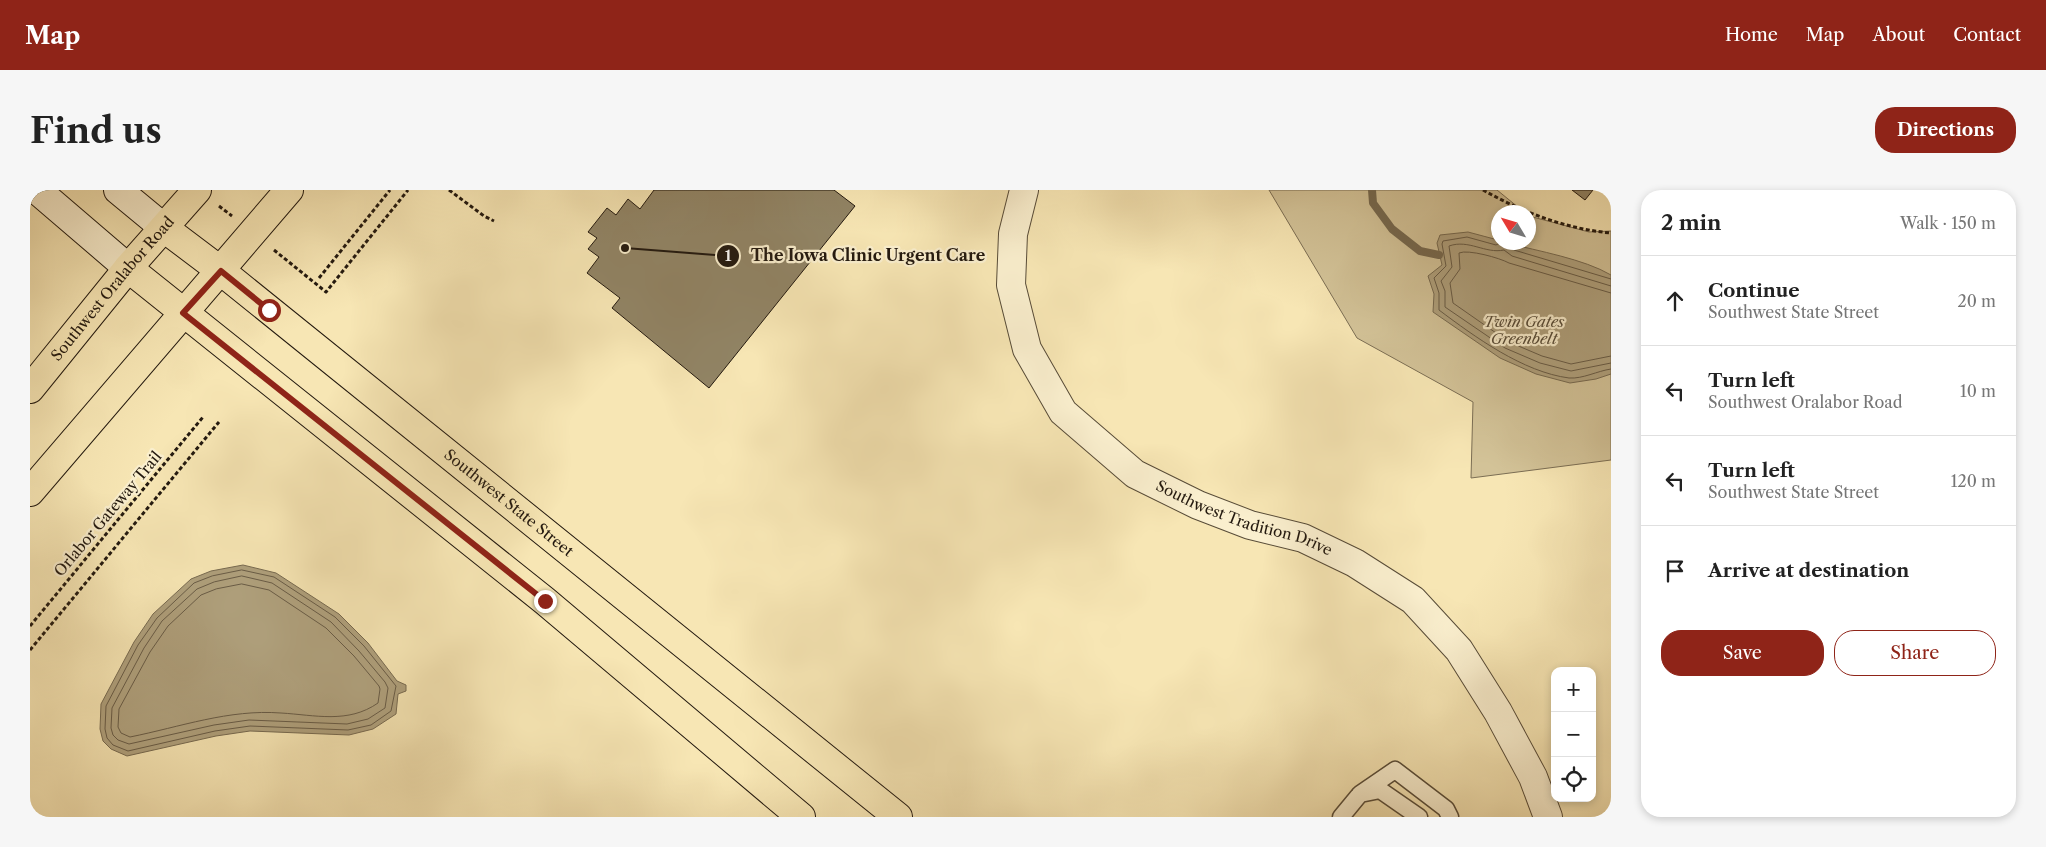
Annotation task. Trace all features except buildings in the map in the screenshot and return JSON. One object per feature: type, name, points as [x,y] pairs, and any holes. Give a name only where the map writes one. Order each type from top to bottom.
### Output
[{"type":"main road","name":"Southwest Oralabor Road","points":[[30,389],[128,268],[197,190]]},
{"type":"main road","points":[[30,492],[289,190]]},
{"type":"main road","name":"Southwest State Street","points":[[164,228],[221,271],[898,817]]},
{"type":"main road","points":[[128,268],[545,601],[801,817]]},
{"type":"street","points":[[36,190],[128,268]]},
{"type":"street","name":"Southwest State Street","points":[[118,190],[164,228]]},
{"type":"street","name":"Southwest Tradition Drive","points":[[1024,190],[1013,234],[1011,284],[1027,349],[1063,412],[1135,474],[1198,505],[1241,522],[1303,538],[1355,564],[1413,600],[1459,650],[1498,712],[1533,777],[1548,817]]},
{"type":"lane","points":[[1341,817],[1360,794],[1396,770],[1446,809],[1450,817]]},
{"type":"lane","points":[[1360,794],[1380,790],[1419,817]]},
{"type":"path","points":[[319,278],[390,190]]},
{"type":"path","points":[[277,252],[326,292],[408,190]]},
{"type":"path","points":[[450,190],[484,216],[494,221]]},
{"type":"path","points":[[1483,190],[1515,206],[1575,228],[1611,233]]},
{"type":"path","name":"Orlabor Gateway Trail","points":[[30,626],[202,417]]},
{"type":"path","points":[[30,650],[218,422]]},
{"type":"green space","name":"Twin Gates Greenbelt","points":[[1269,190],[1497,190],[1515,205],[1491,205],[1491,250],[1536,250],[1536,218],[1589,232],[1611,231],[1611,460],[1471,478],[1473,402],[1357,338]]},
{"type":"water","points":[[1468,232],[1491,238],[1491,250],[1536,250],[1588,264],[1611,275],[1611,374],[1596,379],[1570,383],[1536,374],[1500,358],[1433,312],[1434,294],[1428,276],[1442,265],[1437,243],[1440,235]]},
{"type":"water","points":[[243,565],[276,573],[339,614],[368,643],[397,681],[406,685],[406,691],[398,694],[396,714],[373,729],[349,735],[250,731],[216,736],[127,756],[111,749],[103,741],[100,729],[101,704],[134,642],[153,614],[191,579],[211,571]]},
{"type":"waterway","points":[[1372,190],[1373,203],[1392,229],[1420,251],[1439,255]]},
{"type":"place","name":"The Iowa Clinic Urgent Care","points":[[625,248]]},
{"type":"route","points":[[269,310],[221,271],[183,313],[545,601]]}]
